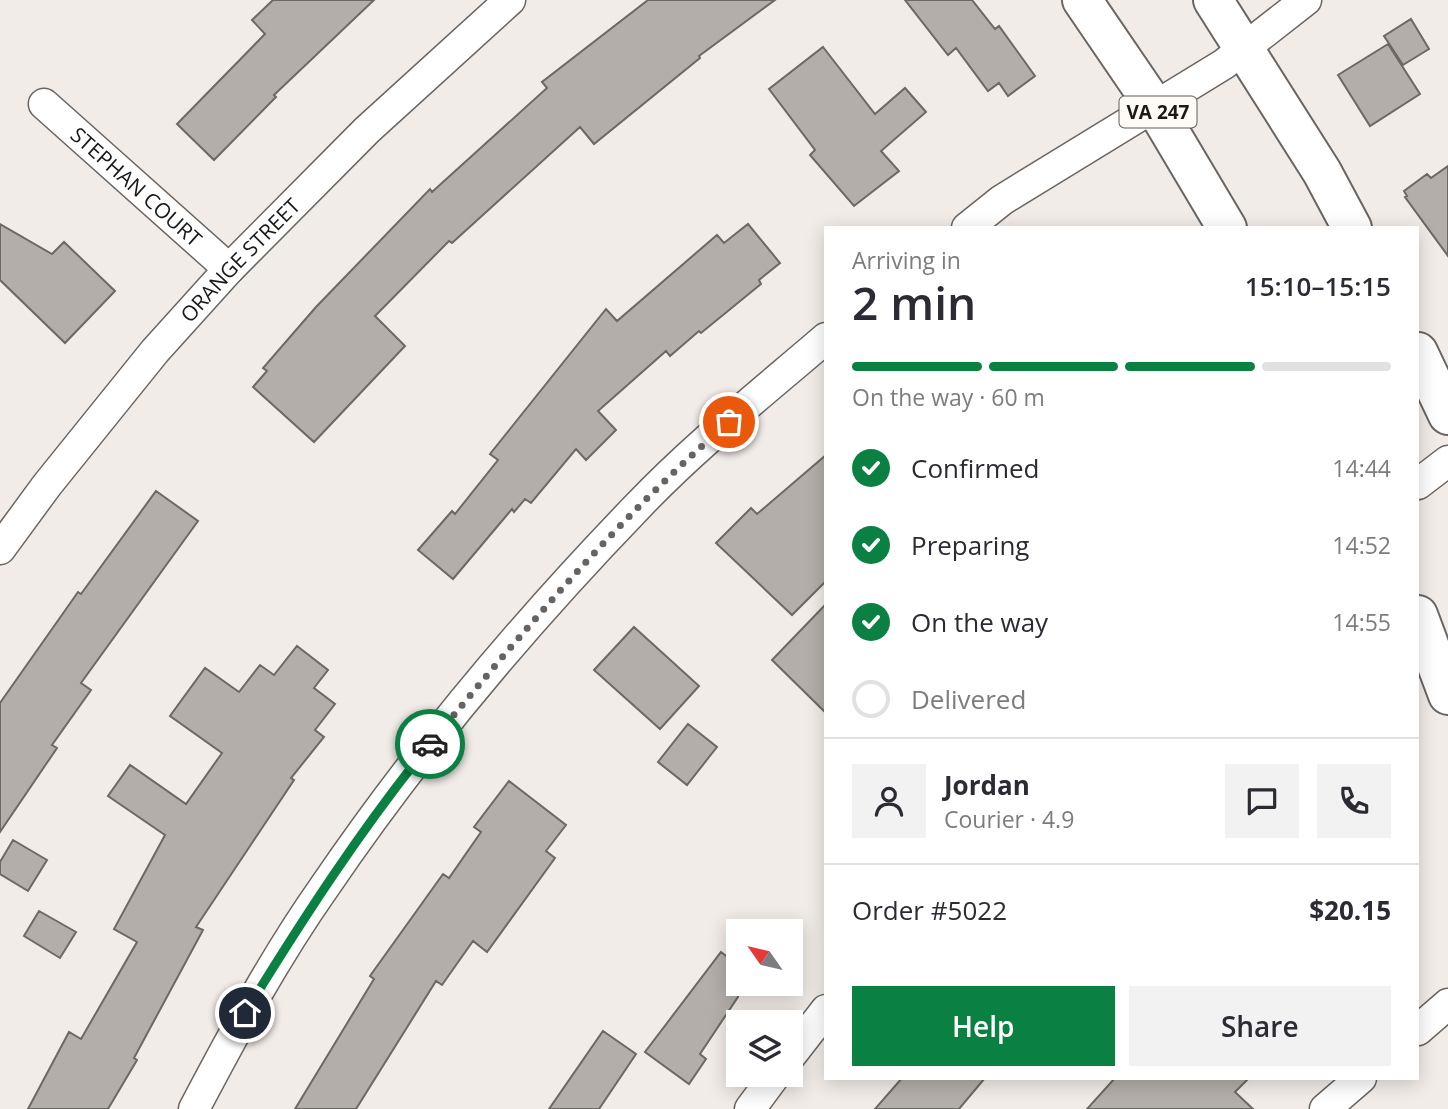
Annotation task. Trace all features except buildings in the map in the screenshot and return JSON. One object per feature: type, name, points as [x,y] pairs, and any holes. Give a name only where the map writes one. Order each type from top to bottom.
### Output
[{"type":"main road","name":"VA 247","points":[[1082,0],[1154,107],[1226,226]]},
{"type":"main road","points":[[1213,0],[1245,48],[1351,226]]},
{"type":"main road","points":[[1419,354],[1448,415]]},
{"type":"main road","points":[[1419,618],[1448,695]]},
{"type":"street","name":"ORANGE STREET","points":[[0,549],[47,485],[155,351],[229,269],[367,130],[510,0]]},
{"type":"street","points":[[970,226],[1002,200],[1245,48],[1306,0]]},
{"type":"street","name":"STEPHAN COURT","points":[[44,104],[229,269]]},
{"type":"street","points":[[194,1109],[245,1013],[323,888],[411,767],[523,631],[638,506],[690,455],[824,340]]},
{"type":"street","points":[[1419,483],[1448,461]]},
{"type":"street","points":[[1419,1029],[1448,1004]]},
{"type":"street","points":[[803,1040],[824,1013]]},
{"type":"street","points":[[1325,1109],[1359,1080]]},
{"type":"street","points":[[750,1109],[766,1087]]},
{"type":"way so far","points":[[430,744],[523,631],[621,524],[690,455],[729,422]]},
{"type":"route","points":[[245,1013],[323,888],[394,788],[430,744]]}]
